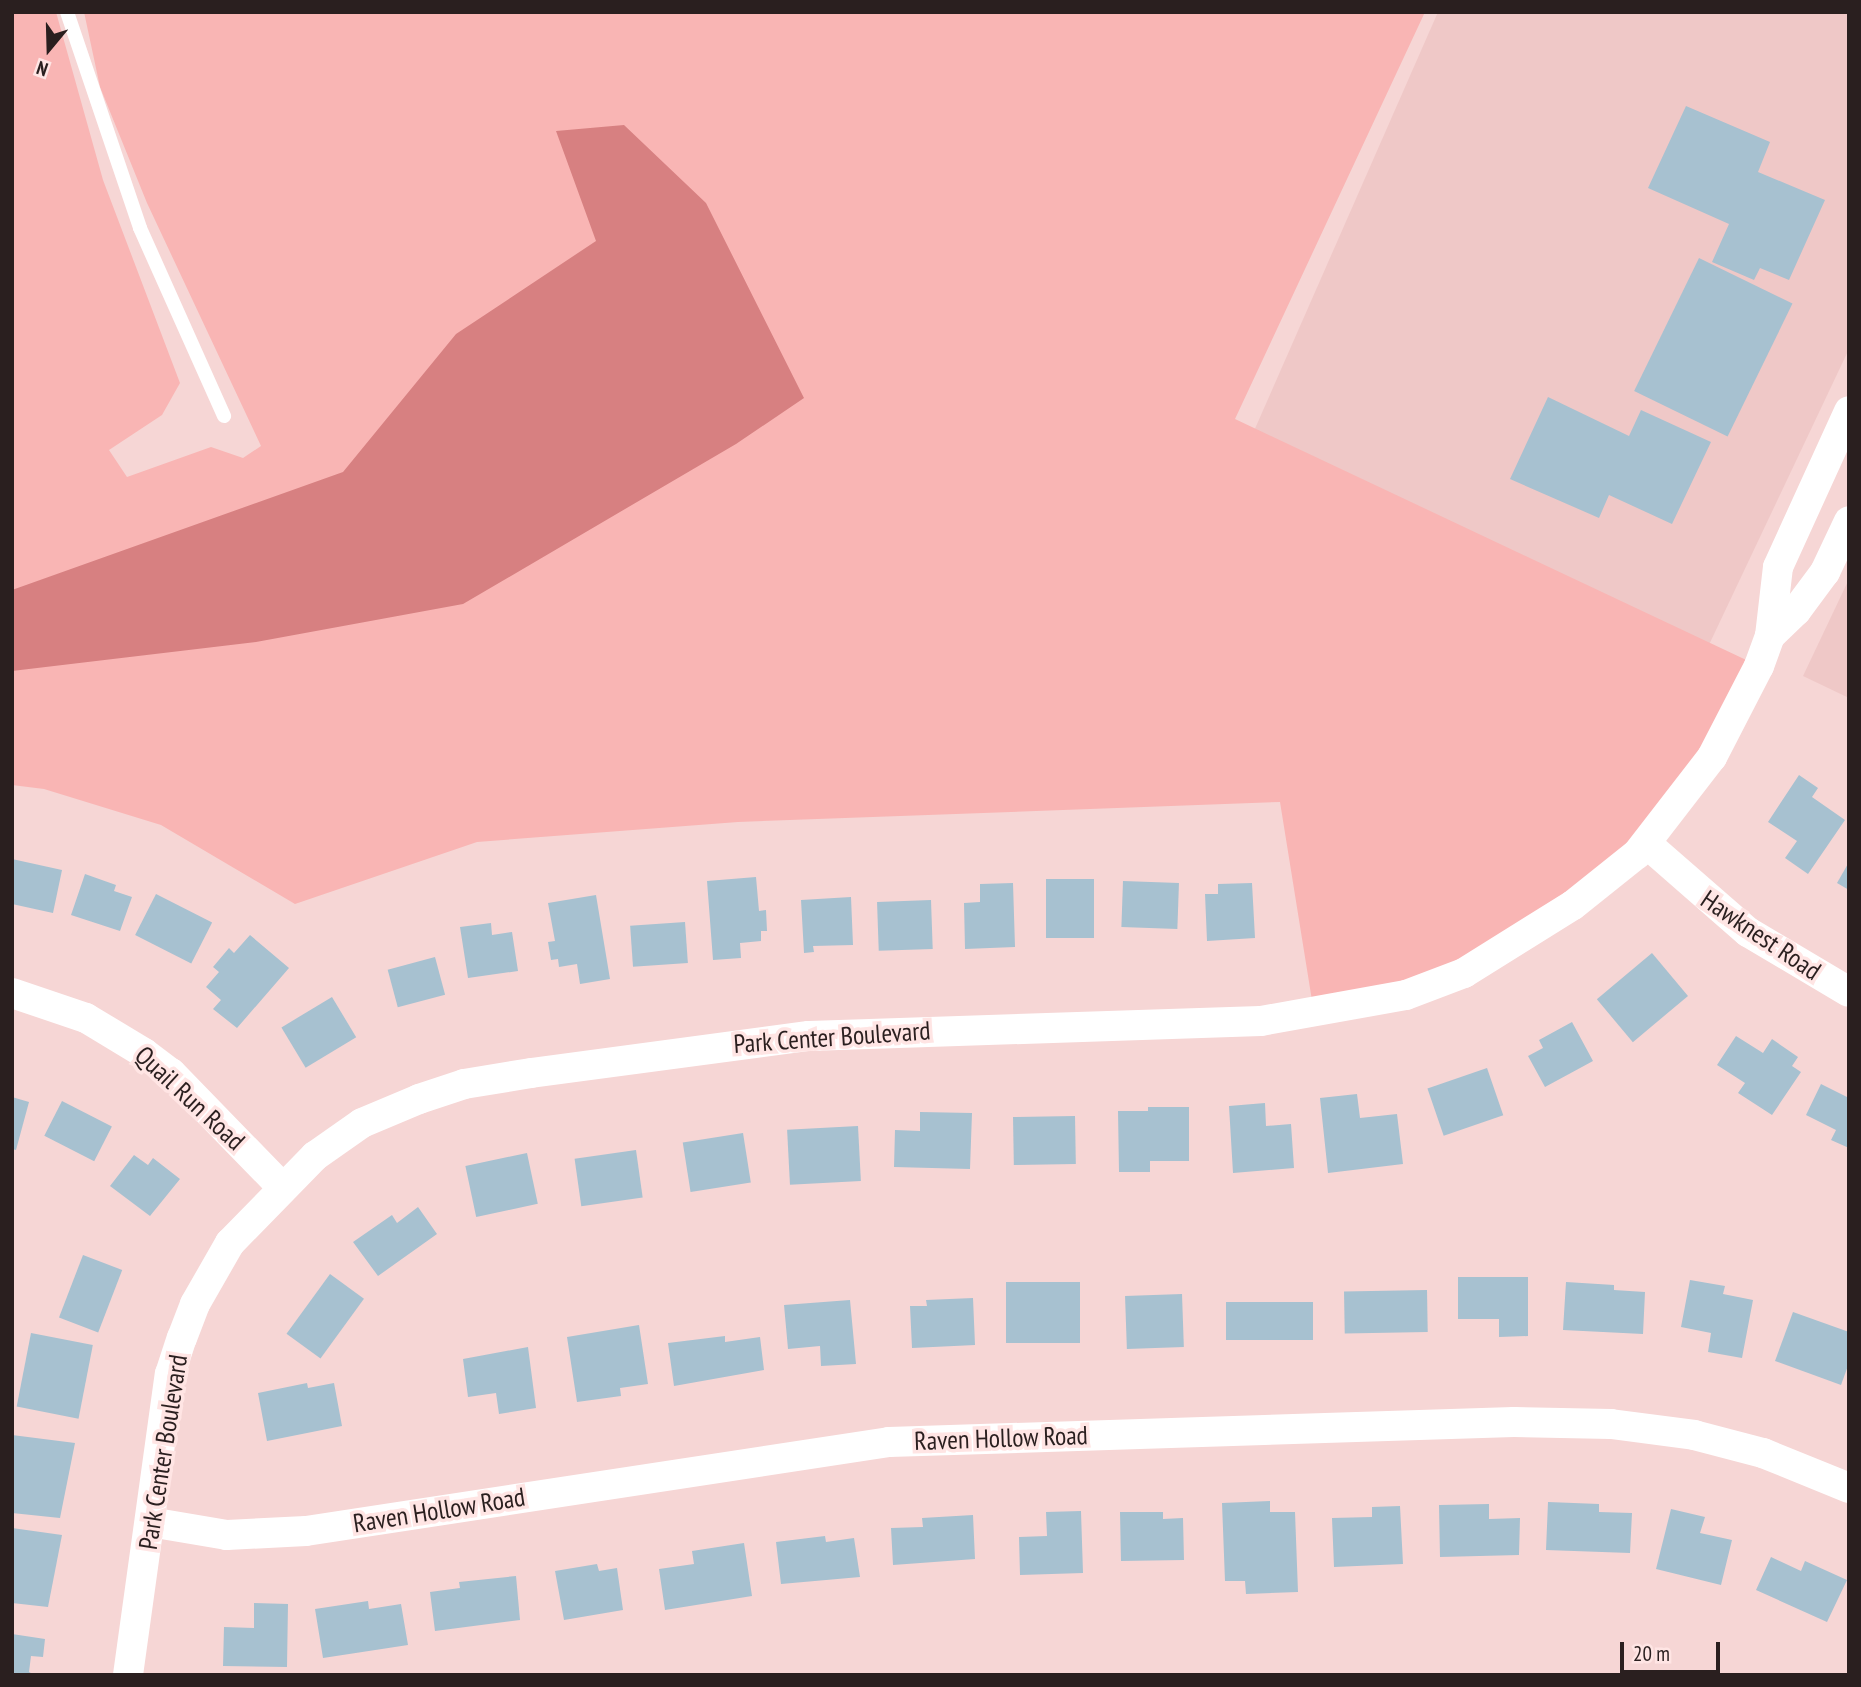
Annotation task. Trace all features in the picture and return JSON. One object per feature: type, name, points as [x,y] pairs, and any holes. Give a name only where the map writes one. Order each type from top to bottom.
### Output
[{"type":"street","name":"Park Center Boulevard","points":[[128,1675],[170,1374],[195,1304],[230,1243],[281,1186],[362,1124],[464,1084],[531,1073],[809,1037],[1261,1021],[1406,995],[1464,973],[1517,943],[1573,905],[1647,844],[1728,733],[1770,636],[1778,567],[1849,411]]},
{"type":"street","name":"Park Center Boulevard","points":[[1770,636],[1825,572],[1849,521]]},
{"type":"street","name":"Hawknest Road","points":[[1647,844],[1748,932],[1849,992]]},
{"type":"street","name":"Quail Run Road","points":[[12,993],[86,1018],[145,1053],[171,1073],[281,1186]]},
{"type":"street","name":"Raven Hollow Road","points":[[150,1522],[228,1535],[306,1531],[889,1442],[1514,1422],[1611,1424],[1694,1436],[1763,1453],[1849,1488]]},
{"type":"lane","points":[[67,12],[139,228],[224,416]]},
{"type":"shaded area","points":[[12,12],[56,12],[103,180],[180,383],[162,415],[109,450],[127,477],[211,447],[243,458],[261,446],[147,203],[100,87],[84,12],[1425,12],[1235,419],[1759,666],[1669,817],[1509,948],[1314,1013],[1280,802],[738,822],[477,842],[295,904],[161,825],[44,789],[12,785]]},
{"type":"shaded area","points":[[1438,12],[1849,12],[1849,349],[1698,668],[1243,456]]},
{"type":"shaded area","points":[[624,125],[706,203],[804,398],[736,444],[463,604],[256,642],[12,671],[12,590],[343,472],[456,334],[596,241],[556,131]]},
{"type":"shaded area","points":[[1849,579],[1849,698],[1803,676]]},
{"type":"building","points":[[1686,106],[1770,142],[1758,172],[1825,200],[1789,280],[1760,268],[1754,280],[1712,262],[1729,224],[1648,188]]},
{"type":"building","points":[[1699,258],[1792,304],[1728,437],[1634,391]]},
{"type":"building","points":[[1548,397],[1629,436],[1641,410],[1711,442],[1672,524],[1609,495],[1599,518],[1510,479]]},
{"type":"building","points":[[1799,775],[1818,788],[1812,797],[1845,820],[1808,874],[1785,858],[1797,841],[1768,822]]},
{"type":"building","points":[[12,859],[62,870],[53,913],[12,904]]},
{"type":"building","points":[[1849,862],[1849,890],[1837,883]]},
{"type":"building","points":[[85,874],[116,885],[114,891],[132,897],[120,931],[71,915]]},
{"type":"building","points":[[756,877],[759,911],[766,910],[767,931],[761,931],[761,941],[740,943],[741,958],[713,960],[707,881]]},
{"type":"building","points":[[1046,879],[1094,879],[1094,938],[1046,938]]},
{"type":"building","points":[[1123,881],[1179,883],[1177,929],[1121,927]]},
{"type":"building","points":[[1013,883],[1015,947],[965,949],[964,903],[980,902],[980,884]]},
{"type":"building","points":[[1252,883],[1255,938],[1207,941],[1205,894],[1218,894],[1218,884]]},
{"type":"building","points":[[156,894],[212,923],[191,964],[135,935]]},
{"type":"building","points":[[596,895],[610,979],[580,984],[577,964],[559,967],[558,959],[551,960],[548,942],[555,941],[548,903]]},
{"type":"building","points":[[851,897],[853,945],[813,946],[814,952],[804,953],[801,900]]},
{"type":"building","points":[[931,900],[933,949],[879,951],[877,902]]},
{"type":"building","points":[[685,922],[688,963],[633,967],[630,926]]},
{"type":"building","points":[[491,923],[492,935],[512,932],[518,971],[468,978],[460,927]]},
{"type":"building","points":[[250,935],[289,968],[237,1028],[213,1009],[221,1000],[206,987],[219,972],[213,967],[229,948],[234,953]]},
{"type":"building","points":[[1652,953],[1688,996],[1633,1042],[1597,999]]},
{"type":"building","points":[[435,957],[445,995],[398,1007],[388,970]]},
{"type":"building","points":[[332,997],[356,1037],[306,1068],[281,1027]]},
{"type":"building","points":[[1572,1022],[1593,1061],[1545,1087],[1528,1056],[1543,1048],[1539,1040]]},
{"type":"building","points":[[1736,1036],[1763,1053],[1772,1039],[1798,1057],[1792,1066],[1801,1072],[1772,1115],[1738,1093],[1745,1083],[1717,1065]]},
{"type":"building","points":[[1487,1068],[1503,1115],[1444,1136],[1427,1089]]},
{"type":"building","points":[[1821,1084],[1849,1098],[1849,1148],[1831,1140],[1836,1130],[1806,1115]]},
{"type":"building","points":[[1357,1094],[1360,1118],[1397,1114],[1403,1164],[1328,1173],[1320,1098]]},
{"type":"building","points":[[12,1097],[29,1102],[16,1150],[12,1149]]},
{"type":"building","points":[[62,1101],[112,1126],[94,1161],[44,1136]]},
{"type":"building","points":[[1265,1103],[1266,1126],[1291,1124],[1294,1168],[1233,1173],[1229,1106]]},
{"type":"building","points":[[1148,1107],[1189,1107],[1189,1161],[1150,1161],[1150,1172],[1119,1172],[1118,1111],[1148,1111]]},
{"type":"building","points":[[920,1112],[972,1113],[970,1169],[894,1167],[895,1130],[920,1131]]},
{"type":"building","points":[[1075,1116],[1076,1164],[1014,1165],[1013,1117]]},
{"type":"building","points":[[858,1126],[861,1181],[790,1185],[787,1130]]},
{"type":"building","points":[[743,1133],[751,1182],[691,1192],[683,1143]]},
{"type":"building","points":[[636,1150],[643,1198],[581,1206],[575,1159]]},
{"type":"building","points":[[527,1153],[538,1204],[476,1217],[465,1166]]},
{"type":"building","points":[[134,1155],[148,1165],[153,1158],[180,1179],[150,1216],[110,1186]]},
{"type":"building","points":[[418,1207],[437,1234],[378,1276],[353,1242],[392,1215],[397,1223]]},
{"type":"building","points":[[83,1255],[122,1270],[98,1333],[59,1318]]},
{"type":"building","points":[[330,1274],[364,1299],[320,1359],[287,1334]]},
{"type":"building","points":[[1458,1277],[1528,1277],[1528,1336],[1499,1337],[1499,1319],[1458,1319]]},
{"type":"building","points":[[1690,1280],[1725,1286],[1723,1294],[1753,1300],[1742,1358],[1708,1352],[1711,1333],[1681,1327]]},
{"type":"building","points":[[1006,1282],[1080,1282],[1080,1343],[1006,1343]]},
{"type":"building","points":[[1566,1282],[1614,1285],[1614,1290],[1645,1292],[1643,1334],[1563,1330]]},
{"type":"building","points":[[1427,1290],[1428,1332],[1345,1333],[1344,1291]]},
{"type":"building","points":[[1182,1294],[1184,1347],[1127,1349],[1125,1296]]},
{"type":"building","points":[[973,1298],[975,1345],[912,1348],[910,1306],[927,1306],[926,1300]]},
{"type":"building","points":[[850,1300],[856,1364],[821,1366],[820,1346],[788,1349],[784,1305]]},
{"type":"building","points":[[1226,1302],[1313,1302],[1313,1340],[1226,1340]]},
{"type":"building","points":[[1793,1312],[1849,1332],[1849,1363],[1841,1385],[1775,1361]]},
{"type":"building","points":[[639,1325],[648,1384],[620,1388],[621,1396],[577,1402],[567,1337]]},
{"type":"building","points":[[31,1333],[93,1345],[79,1419],[17,1407]]},
{"type":"building","points":[[725,1336],[725,1342],[760,1337],[764,1370],[674,1386],[668,1343]]},
{"type":"building","points":[[528,1347],[536,1408],[499,1414],[496,1393],[468,1397],[463,1359]]},
{"type":"building","points":[[307,1383],[308,1388],[334,1383],[342,1426],[267,1441],[258,1393]]},
{"type":"building","points":[[12,1435],[75,1443],[60,1518],[12,1513]]},
{"type":"building","points":[[1270,1501],[1270,1512],[1295,1512],[1298,1592],[1246,1594],[1245,1581],[1225,1581],[1222,1503]]},
{"type":"building","points":[[1548,1502],[1599,1504],[1599,1512],[1632,1513],[1630,1553],[1546,1550]]},
{"type":"building","points":[[1489,1504],[1489,1519],[1520,1518],[1519,1555],[1440,1557],[1439,1505]]},
{"type":"building","points":[[1400,1506],[1403,1564],[1334,1567],[1332,1518],[1372,1517],[1372,1507]]},
{"type":"building","points":[[1671,1509],[1705,1517],[1700,1533],[1732,1540],[1721,1585],[1656,1569]]},
{"type":"building","points":[[1081,1511],[1083,1573],[1020,1575],[1019,1537],[1047,1536],[1046,1512]]},
{"type":"building","points":[[1120,1512],[1163,1512],[1163,1519],[1183,1518],[1184,1560],[1121,1561]]},
{"type":"building","points":[[973,1515],[975,1559],[893,1565],[891,1528],[923,1527],[922,1518]]},
{"type":"building","points":[[12,1528],[62,1535],[48,1607],[12,1603]]},
{"type":"building","points":[[825,1536],[826,1542],[854,1538],[860,1577],[781,1584],[776,1542]]},
{"type":"building","points":[[744,1543],[752,1596],[665,1610],[659,1569],[694,1564],[692,1551]]},
{"type":"building","points":[[1771,1557],[1801,1571],[1805,1561],[1847,1580],[1827,1622],[1756,1590]]},
{"type":"building","points":[[597,1564],[599,1571],[617,1568],[623,1610],[564,1620],[555,1571]]},
{"type":"building","points":[[516,1576],[520,1620],[435,1631],[430,1592],[460,1588],[459,1582]]},
{"type":"building","points":[[368,1601],[369,1609],[401,1604],[408,1645],[323,1658],[315,1609]]},
{"type":"building","points":[[254,1603],[288,1604],[287,1667],[223,1666],[224,1627],[254,1628]]},
{"type":"building","points":[[12,1634],[45,1639],[43,1657],[31,1656],[29,1672],[35,1675],[12,1675]]}]
